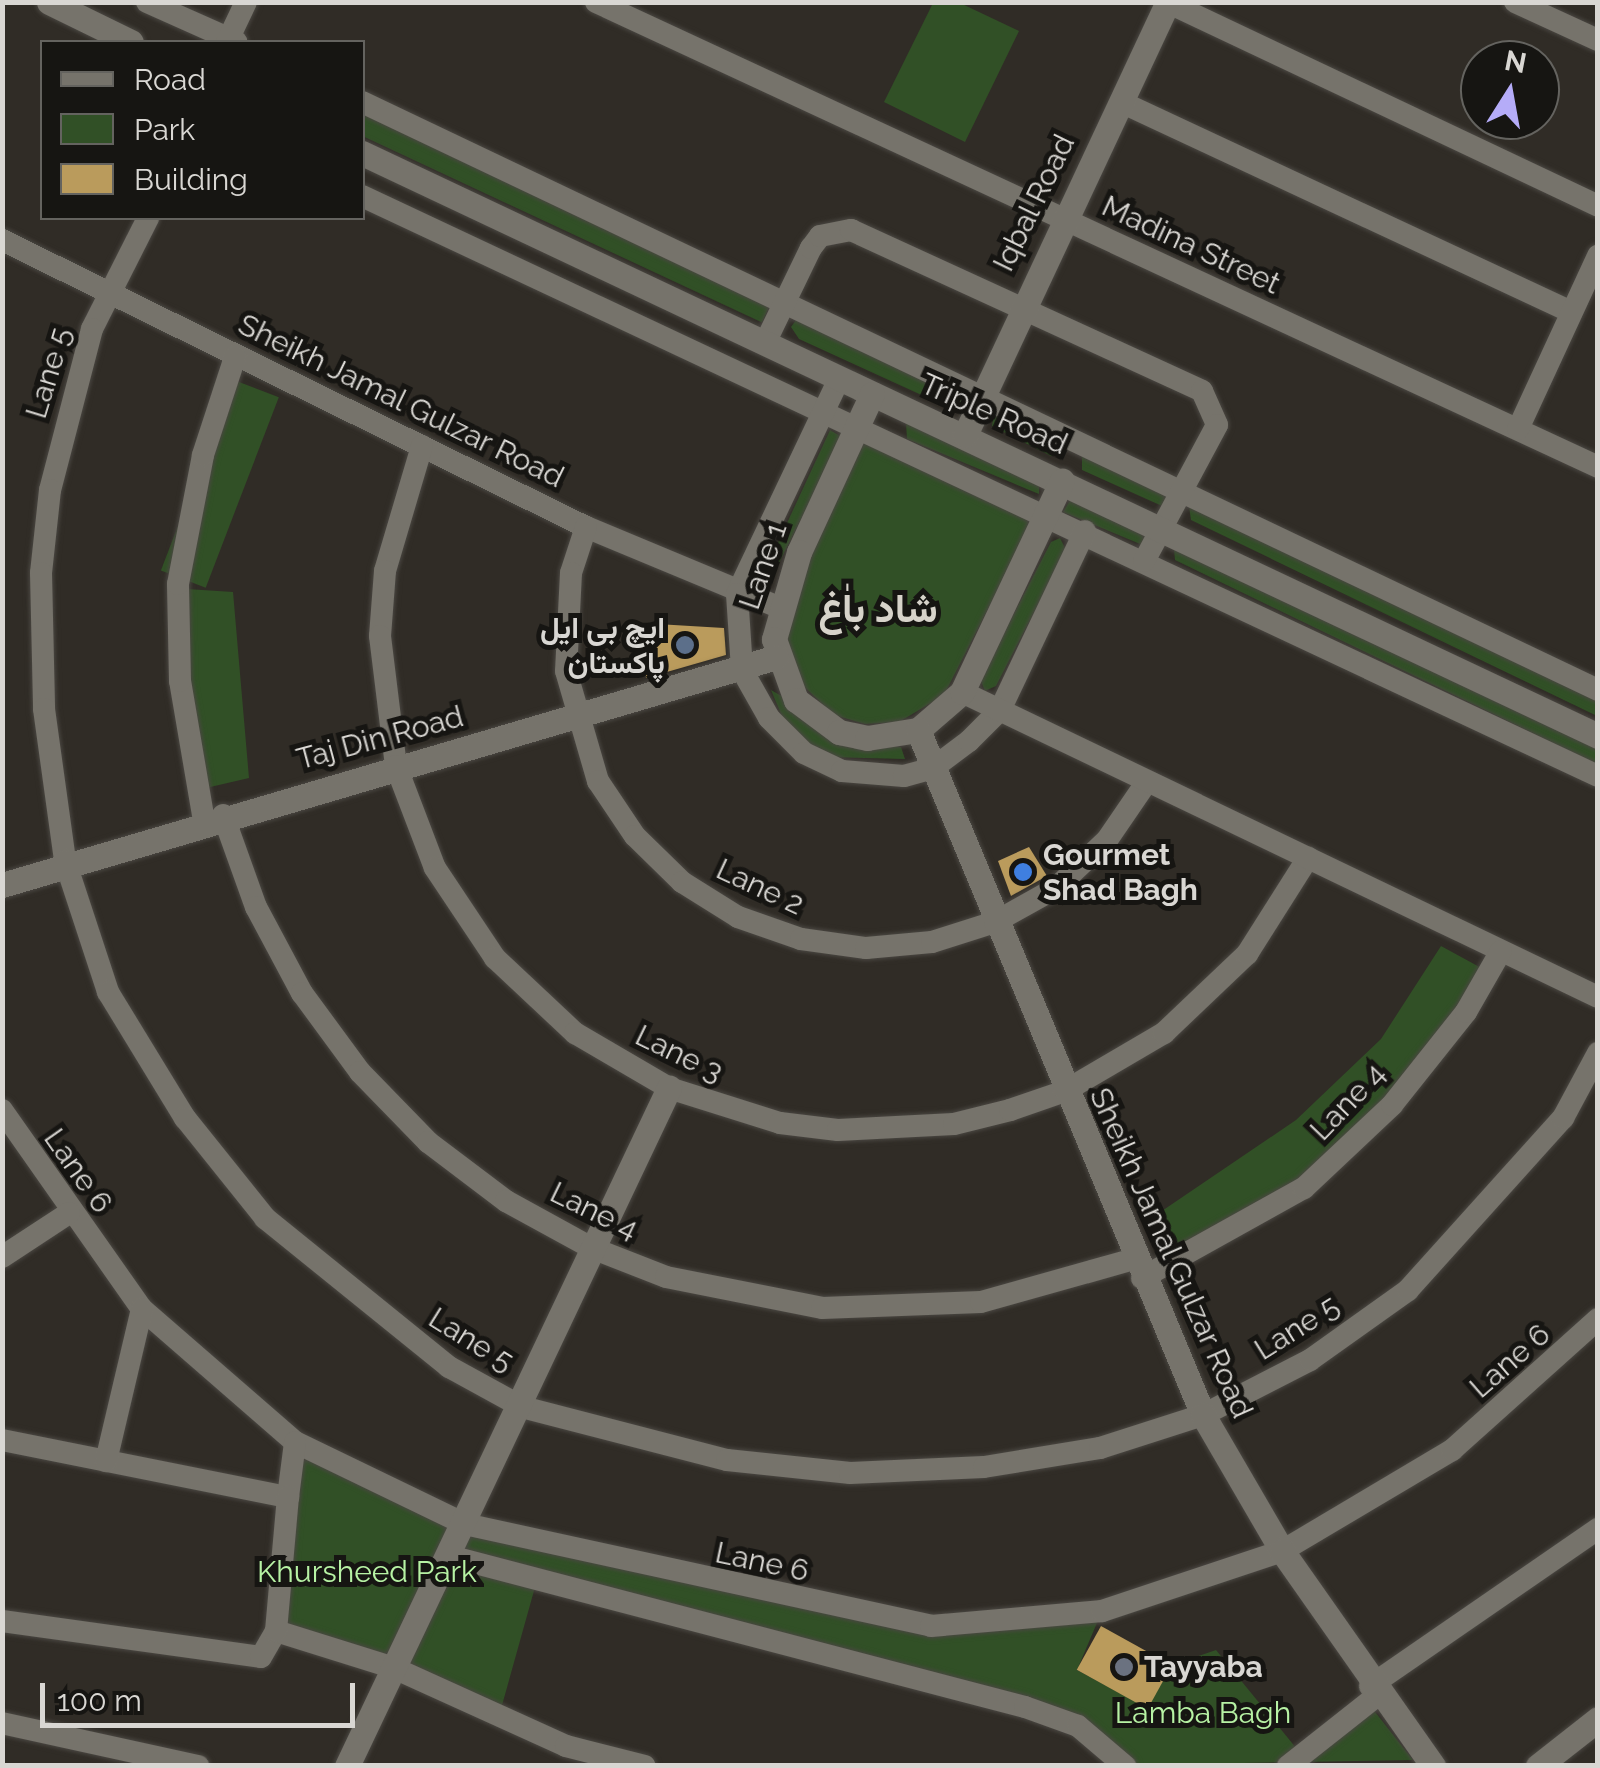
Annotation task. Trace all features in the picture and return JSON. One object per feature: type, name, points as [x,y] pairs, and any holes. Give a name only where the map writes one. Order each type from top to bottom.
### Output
[{"type":"main road","points":[[49,2],[126,40]]},
{"type":"main road","name":"Iqbal Road","points":[[965,435],[1020,306],[1168,3]]},
{"type":"main road","name":"Triple Road","points":[[365,154],[1598,736]]},
{"type":"main road","name":"Lane 1","points":[[872,394],[778,607],[776,657],[796,700],[839,732],[867,738],[918,730]]},
{"type":"main road","points":[[918,730],[962,692],[1062,480]]},
{"type":"main road","name":"Taj Din Road","points":[[2,885],[65,861],[396,766],[574,720],[776,657]]},
{"type":"main road","name":"Sheikh Jamal Gulzar Road","points":[[918,730],[1202,1415],[1282,1550],[1374,1690],[1432,1766]]},
{"type":"main road","points":[[347,1766],[522,1406],[669,1088]]},
{"type":"main road","points":[[1538,1766],[1598,1719]]},
{"type":"street","points":[[147,2],[229,40]]},
{"type":"street","points":[[231,40],[246,2]]},
{"type":"street","name":"Madina Street","points":[[596,2],[621,8],[1598,466]]},
{"type":"street","points":[[1515,2],[1598,40]]},
{"type":"street","points":[[1168,3],[1598,206]]},
{"type":"street","points":[[1120,102],[1570,311]]},
{"type":"street","points":[[365,103],[1598,690]]},
{"type":"street","points":[[365,197],[1047,511],[1144,562],[1598,776]]},
{"type":"street","name":"Lane 5","points":[[147,220],[111,300],[92,329],[64,422],[41,573],[44,709],[65,861],[108,992],[185,1118],[265,1218],[370,1310],[522,1406],[727,1460],[850,1473],[984,1466],[1100,1448],[1202,1415],[1310,1360],[1408,1290],[1563,1118],[1598,1054]]},
{"type":"street","points":[[765,343],[820,236],[851,230],[1202,392],[1214,405],[1217,425],[1144,562]]},
{"type":"street","name":"Sheikh Jamal Gulzar Road","points":[[2,240],[111,300],[586,527],[737,594],[778,607]]},
{"type":"street","points":[[1518,430],[1598,256]]},
{"type":"street","name":"Lane 4","points":[[235,357],[203,456],[178,584],[180,681],[214,818],[302,993],[360,1072],[428,1142],[506,1201],[592,1248],[743,1297],[842,1308],[981,1302],[1138,1268],[1304,1188],[1392,1105],[1466,1012],[1501,951]]},
{"type":"street","points":[[840,380],[737,594],[742,670],[769,718],[804,753],[842,771],[904,776],[934,768],[1000,710],[1085,531]]},
{"type":"street","points":[[1062,480],[1079,444]]},
{"type":"street","name":"Lane 3","points":[[422,446],[396,524],[380,636],[396,766],[435,868],[496,958],[575,1033],[669,1088],[742,1114],[838,1130],[954,1124],[1065,1090],[1178,1020],[1246,954],[1308,858]]},
{"type":"street","name":"Lane 2","points":[[586,527],[564,622],[574,720],[598,781],[635,836],[682,882],[738,917],[801,939],[866,948],[932,942],[995,922],[1056,888],[1107,840],[1146,783]]},
{"type":"street","points":[[962,692],[1598,998]]},
{"type":"street","name":"Lane 6","points":[[2,1110],[69,1214],[142,1309],[295,1442],[465,1524],[931,1626],[1102,1611],[1282,1550],[1452,1450],[1598,1319]]},
{"type":"street","points":[[2,1257],[69,1214]]},
{"type":"street","points":[[106,1460],[142,1309]]},
{"type":"street","points":[[2,1440],[288,1496]]},
{"type":"street","points":[[2,1621],[261,1657],[276,1631],[295,1442]]},
{"type":"street","points":[[1288,1766],[1374,1690],[1598,1529]]},
{"type":"street","points":[[450,1556],[1025,1707],[1078,1726],[1126,1766]]},
{"type":"street","points":[[276,1631],[394,1668],[566,1746],[645,1766]]},
{"type":"street","points":[[2,1724],[198,1766]]},
{"type":"green space","points":[[933,3],[960,3],[1019,31],[965,142],[884,102]]},
{"type":"green space","points":[[365,112],[772,302],[762,322],[365,137]]},
{"type":"green space","points":[[796,320],[971,398],[963,414],[799,339],[791,327]]},
{"type":"green space","points":[[234,380],[279,397],[206,588],[161,570]]},
{"type":"green space","points":[[994,412],[1062,444],[1063,453],[1051,456],[992,426]]},
{"type":"green space","points":[[906,423],[1039,483],[1039,494],[907,439]]},
{"type":"green space","points":[[830,430],[842,437],[767,587],[762,577]]},
{"type":"green space","points":[[867,436],[1037,513],[944,695],[899,722],[865,724],[834,715],[794,677],[782,617]]},
{"type":"green space","points":[[1082,455],[1169,493],[1162,506],[1082,470]]},
{"type":"green space","points":[[1072,497],[1148,530],[1145,546],[1063,512]]},
{"type":"green space","points":[[1189,506],[1597,698],[1597,716],[1191,520]]},
{"type":"green space","points":[[1060,538],[1066,550],[996,686],[985,691],[980,679],[1051,542]]},
{"type":"green space","points":[[1174,549],[1597,742],[1597,764],[1175,560]]},
{"type":"green space","points":[[187,589],[233,592],[249,778],[206,788],[186,678]]},
{"type":"green space","points":[[771,690],[868,745],[901,747],[905,759],[824,757],[786,726]]},
{"type":"green space","points":[[1441,946],[1485,970],[1403,1084],[1305,1182],[1172,1255],[1153,1217],[1296,1120],[1381,1039]]},
{"type":"green space","points":[[295,1442],[465,1524],[931,1626],[1102,1611],[1077,1670],[1147,1708],[1172,1665],[1216,1650],[1301,1754],[1368,1703],[1413,1760],[1125,1765],[1078,1726],[537,1580],[499,1716],[276,1631]]},
{"type":"building","name":"ایچ بی ایل پاکستان","points":[[640,623],[724,628],[726,655],[646,678]]},
{"type":"building","name":"Gourmet Shad Bagh","points":[[1029,847],[1047,876],[1011,896],[998,861]]},
{"type":"building","name":"Tayyaba","points":[[1101,1626],[1172,1665],[1148,1709],[1077,1670]]},
{"type":"place","name":"ایچ بی ایل پاکستان","points":[[685,645]]},
{"type":"place","name":"Gourmet Shad Bagh","points":[[1023,872]]},
{"type":"place","name":"Tayyaba","points":[[1124,1667]]},
{"type":"district","name":"شاد باٰغ","points":[[878,608]]},
{"type":"park label","name":"Khursheed Park","points":[[367,1572]]},
{"type":"park label","name":"Lamba Bagh","points":[[1203,1713]]}]
